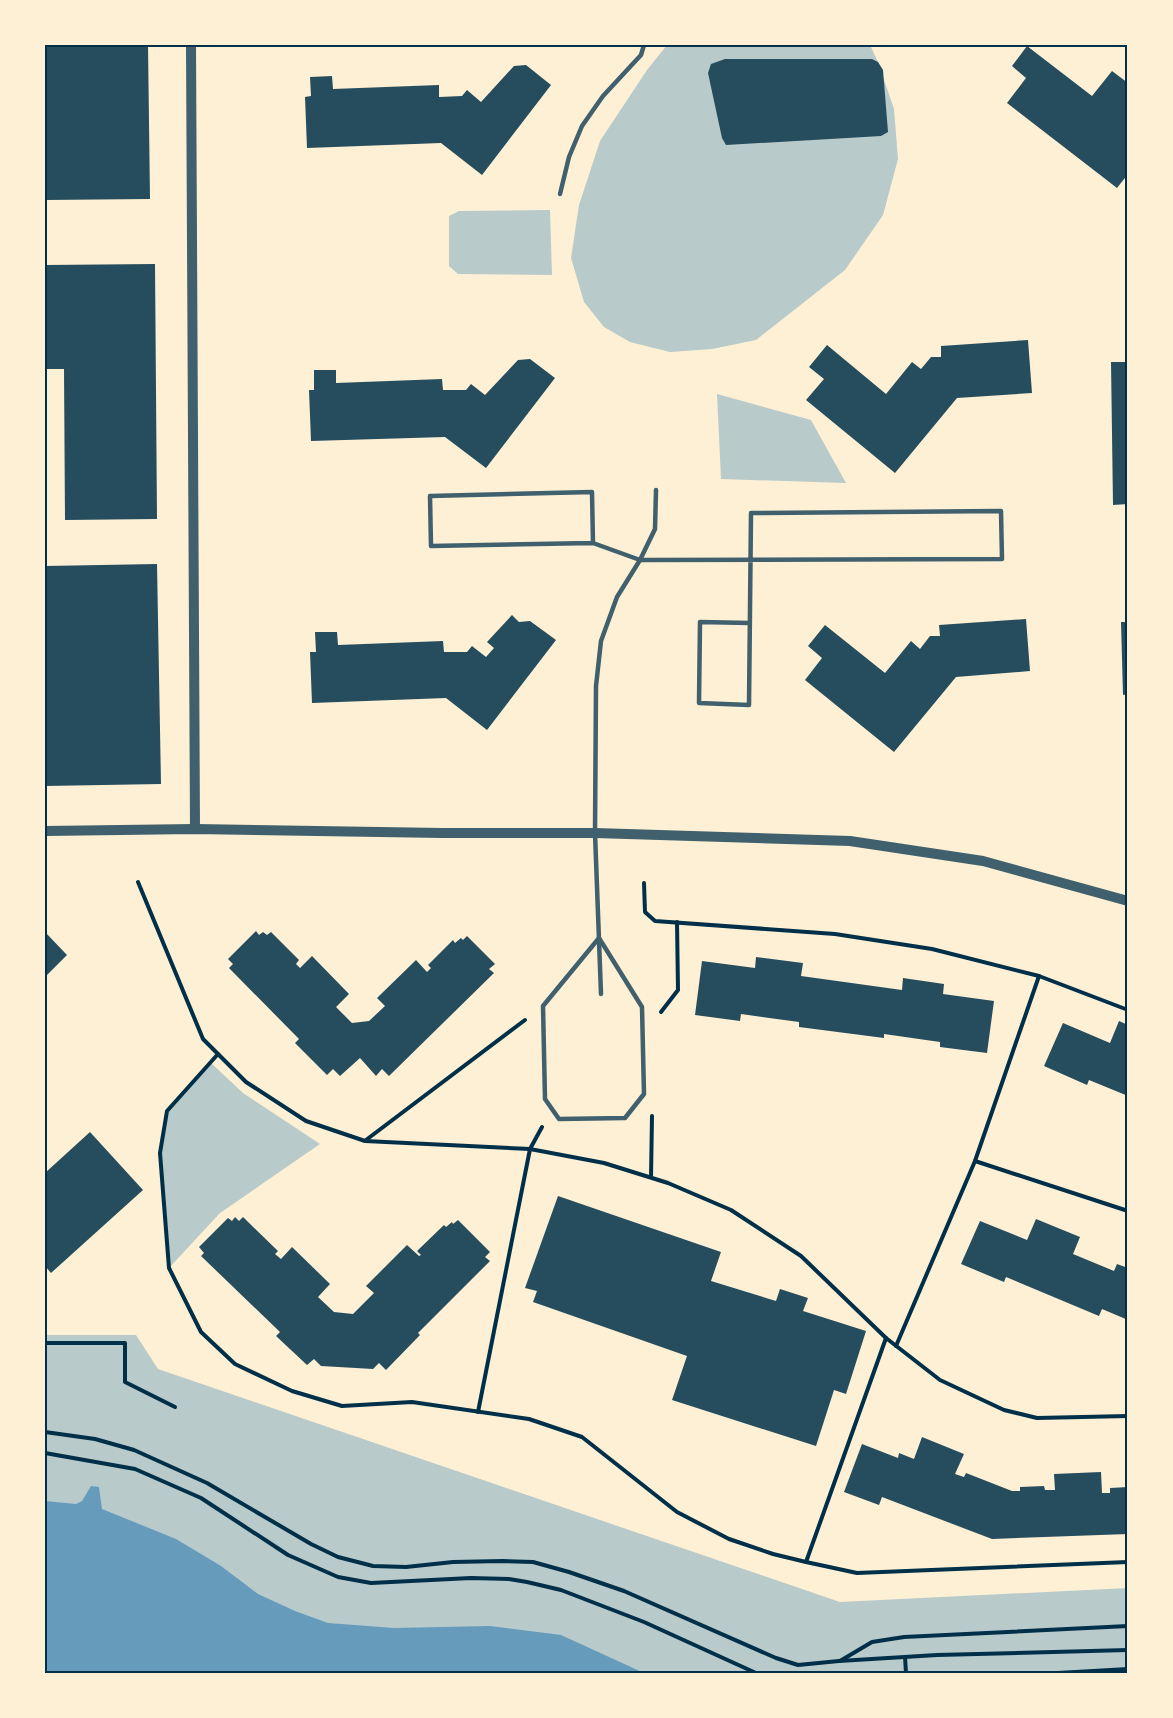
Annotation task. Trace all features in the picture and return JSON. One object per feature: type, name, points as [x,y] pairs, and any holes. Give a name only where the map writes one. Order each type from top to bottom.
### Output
[{"type":"street","points":[[191,45],[195,830]]},
{"type":"street","points":[[45,831],[595,833],[850,841],[983,861],[1128,901]]},
{"type":"lane","points":[[560,194],[568,157],[582,126],[603,96],[641,55],[644,45]]},
{"type":"lane","points":[[601,994],[595,833],[596,686],[602,641],[617,597],[640,560],[655,529],[656,490]]},
{"type":"lane","points":[[593,543],[592,492],[430,496],[431,546],[593,543],[640,560],[750,559],[1002,559],[1000,511],[751,513],[750,559],[750,622],[749,705],[699,703],[700,622],[750,622]]},
{"type":"lane","points":[[599,938],[642,1007],[644,1094],[625,1118],[559,1119],[545,1099],[543,1006],[599,938]]},
{"type":"path","points":[[138,882],[203,1039],[246,1082],[306,1121],[365,1141],[530,1149],[613,1166],[668,1183],[731,1210],[801,1256],[886,1338],[940,1380],[1004,1410],[1037,1418],[1128,1416]]},
{"type":"path","points":[[644,883],[645,912],[655,921],[835,934],[932,949],[1039,976],[1128,1010]]},
{"type":"path","points":[[896,1346],[975,1161],[1039,976]]},
{"type":"path","points":[[365,1141],[543,1006]]},
{"type":"path","points":[[218,1054],[166,1111],[160,1153],[169,1269],[201,1332],[235,1364],[292,1391],[342,1406],[412,1402],[529,1419],[582,1437],[677,1512],[729,1539],[772,1554],[806,1562],[857,1573],[1128,1562]]},
{"type":"path","points":[[478,1412],[530,1149]]},
{"type":"path","points":[[975,1161],[1128,1211]]},
{"type":"path","points":[[806,1562],[886,1338]]},
{"type":"path","points":[[45,1343],[125,1343],[125,1382],[175,1407]]},
{"type":"path","points":[[45,1432],[95,1439],[134,1450],[207,1483],[311,1544],[338,1557],[373,1566],[406,1567],[453,1562],[533,1562],[624,1591],[776,1658],[798,1665],[905,1657],[1128,1650]]},
{"type":"path","points":[[45,1453],[135,1469],[201,1498],[288,1555],[338,1577],[371,1583],[471,1578],[527,1582],[561,1590],[644,1622],[756,1673]]},
{"type":"path","points":[[839,1661],[872,1642],[904,1637],[1128,1626]]},
{"type":"path","points":[[905,1657],[906,1673]]},
{"type":"path","points":[[1058,1673],[1128,1670]]},
{"type":"shaded area","points":[[667,45],[870,45],[894,109],[898,159],[883,215],[845,270],[756,340],[712,349],[670,352],[630,342],[604,327],[584,302],[571,258],[579,205],[600,141],[647,70]]},
{"type":"shaded area","points":[[550,210],[552,275],[458,274],[449,266],[449,216],[459,211]]},
{"type":"shaded area","points":[[717,394],[811,420],[846,483],[721,479]]},
{"type":"shaded area","points":[[210,1062],[243,1093],[320,1144],[220,1213],[169,1268],[160,1153],[167,1111]]},
{"type":"shaded area","points":[[45,1335],[136,1335],[158,1369],[840,1602],[1128,1588],[1128,1673],[45,1673]]},
{"type":"water","points":[[91,1486],[99,1487],[102,1509],[176,1539],[221,1566],[258,1594],[328,1623],[394,1628],[490,1626],[561,1635],[644,1673],[45,1673],[45,1501],[76,1504],[82,1501]]},
{"type":"building","points":[[45,45],[148,45],[150,199],[45,200]]},
{"type":"building","points":[[1027,46],[1092,96],[1112,71],[1128,83],[1128,174],[1117,188],[1007,103],[1026,78],[1012,66]]},
{"type":"building","points":[[725,59],[872,59],[878,62],[883,70],[888,132],[881,136],[726,145],[722,138],[708,73],[711,64]]},
{"type":"building","points":[[526,65],[551,85],[482,175],[441,143],[307,148],[305,97],[311,96],[310,77],[332,76],[333,89],[439,85],[439,97],[462,96],[467,90],[481,102],[514,66]]},
{"type":"building","points":[[155,264],[157,519],[65,520],[64,369],[45,369],[45,265]]},
{"type":"building","points":[[1028,340],[1032,393],[957,398],[895,473],[806,400],[824,379],[809,367],[827,345],[886,394],[912,362],[921,369],[931,357],[941,357],[941,346]]},
{"type":"building","points":[[530,359],[555,378],[486,468],[445,437],[311,441],[309,390],[314,390],[314,370],[336,370],[336,383],[442,379],[443,390],[466,390],[471,384],[485,395],[518,360]]},
{"type":"building","points":[[1111,362],[1128,362],[1128,504],[1113,505]]},
{"type":"building","points":[[157,564],[161,784],[45,786],[45,566]]},
{"type":"building","points":[[512,615],[519,622],[530,621],[556,640],[487,730],[446,698],[312,703],[310,652],[316,652],[315,632],[337,632],[338,645],[443,641],[444,652],[467,652],[472,646],[486,657],[494,648],[487,642]]},
{"type":"building","points":[[1026,619],[1030,671],[956,677],[894,752],[805,680],[822,658],[808,646],[825,625],[885,673],[911,641],[920,649],[930,636],[940,636],[939,625]]},
{"type":"building","points":[[1121,622],[1128,622],[1128,694],[1123,695]]},
{"type":"building","points":[[256,931],[259,935],[263,932],[267,935],[271,932],[299,960],[296,964],[300,968],[312,956],[349,994],[336,1007],[352,1023],[369,1021],[385,1006],[377,998],[416,960],[427,972],[431,968],[428,965],[453,940],[455,943],[467,936],[495,964],[489,969],[494,973],[389,1076],[382,1069],[376,1076],[360,1058],[340,1076],[333,1069],[327,1075],[295,1043],[299,1039],[229,968],[233,964],[228,959]]},
{"type":"building","points":[[45,932],[67,955],[45,977]]},
{"type":"building","points":[[756,957],[803,963],[801,976],[902,990],[903,978],[944,984],[943,994],[994,1001],[987,1053],[940,1047],[940,1042],[884,1034],[884,1038],[799,1027],[799,1022],[741,1014],[740,1021],[695,1015],[702,961],[755,968]]},
{"type":"building","points":[[1119,1021],[1128,1025],[1128,1096],[1089,1080],[1087,1085],[1044,1066],[1063,1023],[1110,1043]]},
{"type":"building","points":[[90,1132],[143,1190],[51,1273],[45,1266],[45,1173]]},
{"type":"building","points":[[558,1196],[721,1252],[711,1281],[776,1301],[780,1289],[808,1298],[803,1311],[866,1331],[846,1394],[834,1390],[816,1446],[672,1400],[687,1356],[533,1302],[537,1291],[525,1288]]},
{"type":"building","points":[[235,1217],[239,1221],[243,1217],[278,1251],[275,1254],[281,1259],[292,1247],[330,1284],[318,1297],[334,1312],[353,1314],[374,1293],[366,1286],[407,1245],[419,1256],[421,1255],[417,1251],[444,1225],[446,1227],[458,1220],[490,1252],[485,1257],[490,1261],[418,1333],[420,1335],[386,1370],[379,1363],[373,1369],[321,1366],[314,1359],[307,1365],[276,1336],[280,1332],[201,1256],[204,1253],[199,1247],[228,1218],[232,1221]]},
{"type":"building","points":[[1036,1219],[1080,1237],[1073,1254],[1114,1271],[1117,1264],[1128,1268],[1128,1320],[1102,1309],[1099,1316],[1006,1277],[1004,1282],[961,1264],[980,1221],[1027,1240]]},
{"type":"building","points":[[922,1437],[964,1454],[955,1474],[964,1477],[966,1473],[1012,1491],[1020,1491],[1020,1487],[1044,1486],[1045,1490],[1055,1490],[1054,1474],[1101,1472],[1102,1493],[1110,1493],[1110,1488],[1128,1487],[1128,1534],[992,1539],[882,1497],[879,1505],[844,1492],[862,1444],[898,1458],[899,1453],[914,1459]]}]
